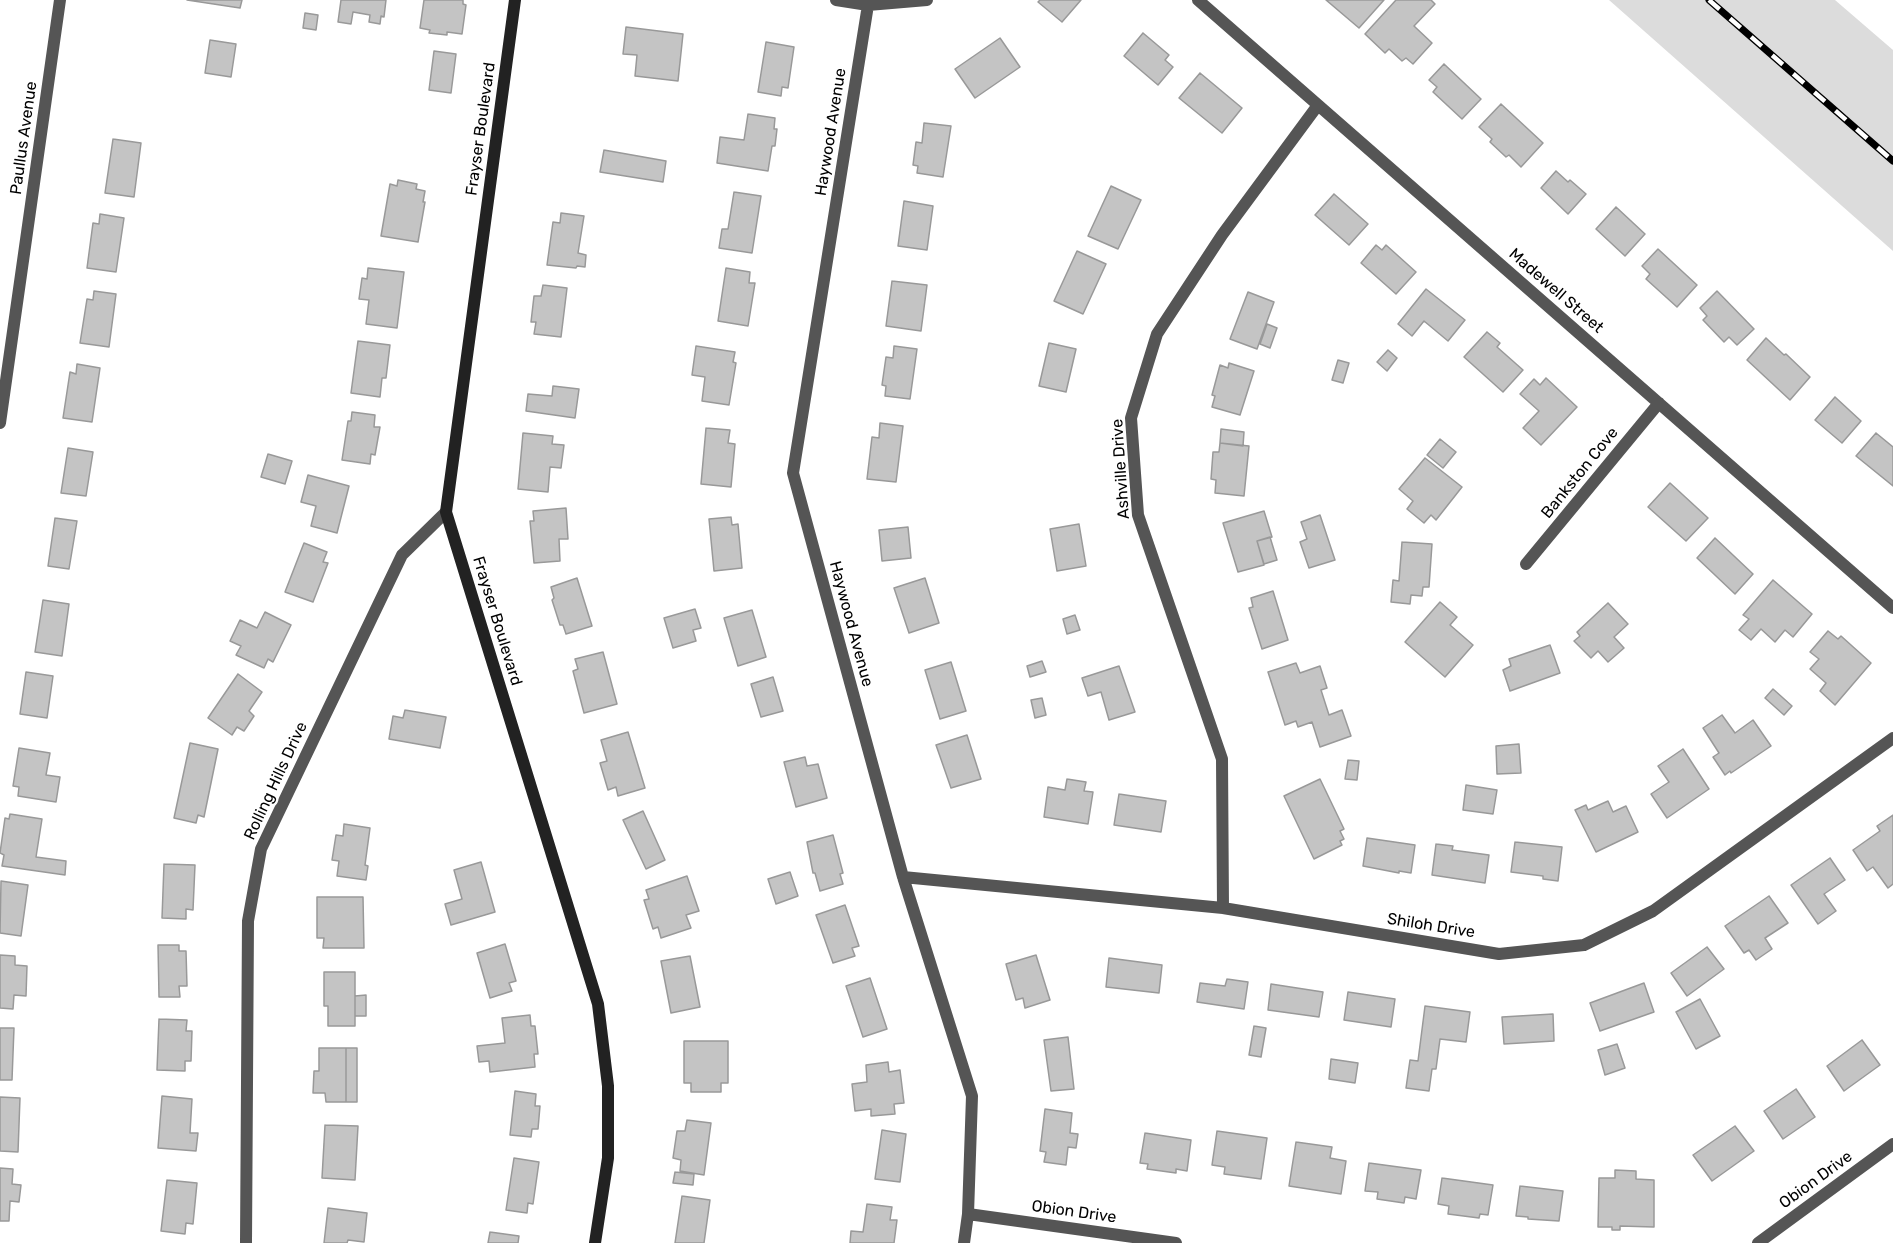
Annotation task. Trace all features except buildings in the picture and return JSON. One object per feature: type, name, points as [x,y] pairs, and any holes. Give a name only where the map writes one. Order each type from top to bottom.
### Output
[{"type":"main road","name":"Frayser Boulevard","points":[[515,0],[446,512],[598,1004],[608,1086],[608,1158],[595,1243]]},
{"type":"street","name":"Paullus Avenue","points":[[0,423],[60,0]]},
{"type":"street","points":[[837,0],[868,5],[927,0]]},
{"type":"street","name":"Madewell Street","points":[[1198,0],[1893,608]]},
{"type":"street","name":"Haywood Avenue","points":[[868,5],[793,473],[903,877],[972,1095],[968,1214],[964,1243]]},
{"type":"street","name":"Ashville Drive","points":[[1223,908],[1222,759],[1138,515],[1131,418],[1156,334],[1222,235],[1318,105]]},
{"type":"street","name":"Bankston Cove","points":[[1526,564],[1659,403]]},
{"type":"street","name":"Rolling Hills Drive","points":[[246,1243],[248,921],[261,849],[402,555],[446,512]]},
{"type":"street","name":"Shiloh Drive","points":[[903,877],[1223,908],[1499,954],[1584,945],[1653,911],[1893,738]]},
{"type":"street","name":"Obion Drive","points":[[1758,1243],[1893,1144]]},
{"type":"street","name":"Obion Drive","points":[[968,1214],[1176,1243]]},
{"type":"shaded area","points":[[1609,0],[1835,0],[1893,50],[1893,251]]},
{"type":"railway","points":[[1709,0],[1893,161]]}]
